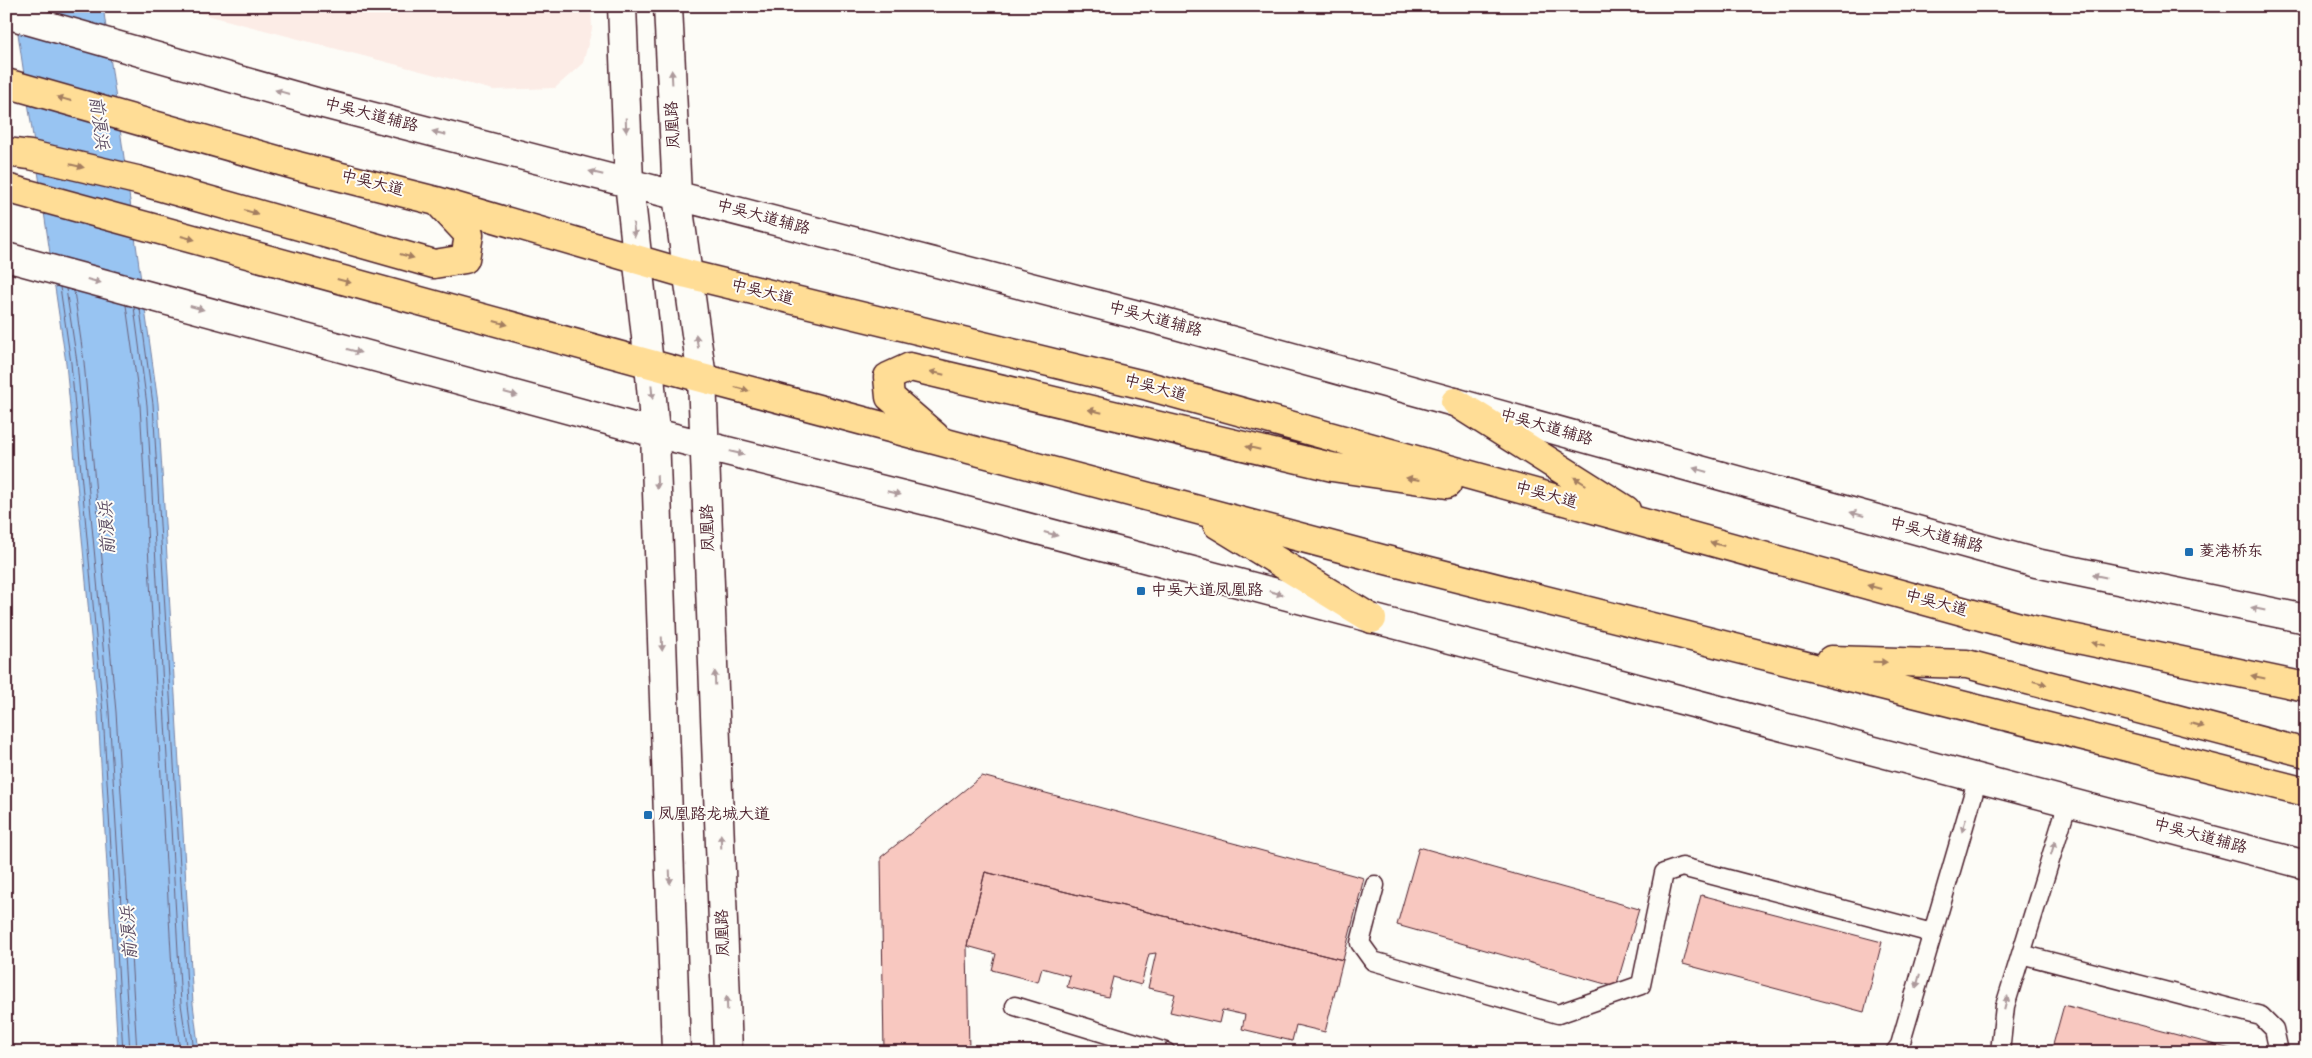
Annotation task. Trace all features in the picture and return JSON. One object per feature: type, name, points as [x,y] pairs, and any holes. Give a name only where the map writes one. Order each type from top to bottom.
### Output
[{"type":"main road","points":[[622,6],[629,182],[650,364],[655,433],[676,1052]]},
{"type":"main road","name":"凤凰路","points":[[668,6],[677,195],[702,378],[706,445],[728,1052]]},
{"type":"main road","name":"中吴大道辅路","points":[[10,15],[316,102],[1165,322],[2036,563],[2306,620]]},
{"type":"main road","name":"中吴大道","points":[[15,85],[298,166],[436,201],[687,274],[1148,386],[2020,627],[2306,687]]},
{"type":"main road","points":[[18,153],[137,180],[434,264],[465,259],[469,235],[436,201]]},
{"type":"main road","points":[[6,188],[650,364],[1382,559],[2306,792]]},
{"type":"main road","points":[[6,195],[37,197]]},
{"type":"main road","name":"中吴大道辅路","points":[[6,257],[655,433],[1372,619],[2306,865]]},
{"type":"main road","points":[[940,440],[890,397],[888,377],[910,367],[1332,467],[1565,501]]},
{"type":"main road","points":[[1455,402],[1650,525]]},
{"type":"main road","points":[[1190,507],[1372,619]]},
{"type":"main road","points":[[1779,659],[1967,664],[2306,753]]},
{"type":"lane","points":[[1895,1052],[1900,1045],[1978,778]]},
{"type":"lane","points":[[2000,1052],[2004,1006],[2068,802]]},
{"type":"lane","points":[[1375,885],[1360,943],[1372,962],[1558,1014],[1641,985],[1664,873],[1682,867],[1932,933]]},
{"type":"lane","points":[[2021,954],[2261,1016],[2274,1030],[2279,1052]]},
{"type":"lane","points":[[1016,1006],[1166,1052]]},
{"type":"shaded area","points":[[183,6],[591,6],[592,29],[583,63],[555,88],[493,90],[184,9]]},
{"type":"water","name":"前浪浜","points":[[14,6],[103,6],[158,403],[193,1004],[199,1052],[118,1052],[98,713],[66,363]]},
{"type":"building","points":[[982,776],[1364,878],[1343,960],[985,872],[967,946],[969,1052],[884,1052],[881,857]]},
{"type":"building","points":[[1419,847],[1639,909],[1616,987],[1397,925]]},
{"type":"building","points":[[985,872],[1343,960],[1325,1032],[1296,1025],[1292,1041],[1242,1029],[1245,1015],[1222,1010],[1219,1023],[1170,1012],[1175,994],[1148,988],[1156,953],[1149,954],[1141,985],[1113,977],[1108,997],[1067,987],[1070,976],[1042,968],[1038,982],[992,970],[996,954],[967,946]]},
{"type":"building","points":[[1701,895],[1882,942],[1864,1012],[1683,964]]},
{"type":"building","points":[[2064,1005],[2242,1052],[2051,1052]]},
{"type":"place","name":"菱港桥东","points":[[2189,552]]},
{"type":"place","name":"中吴大道凤凰路","points":[[1141,591]]},
{"type":"place","name":"凤凰路龙城大道","points":[[648,815]]}]
